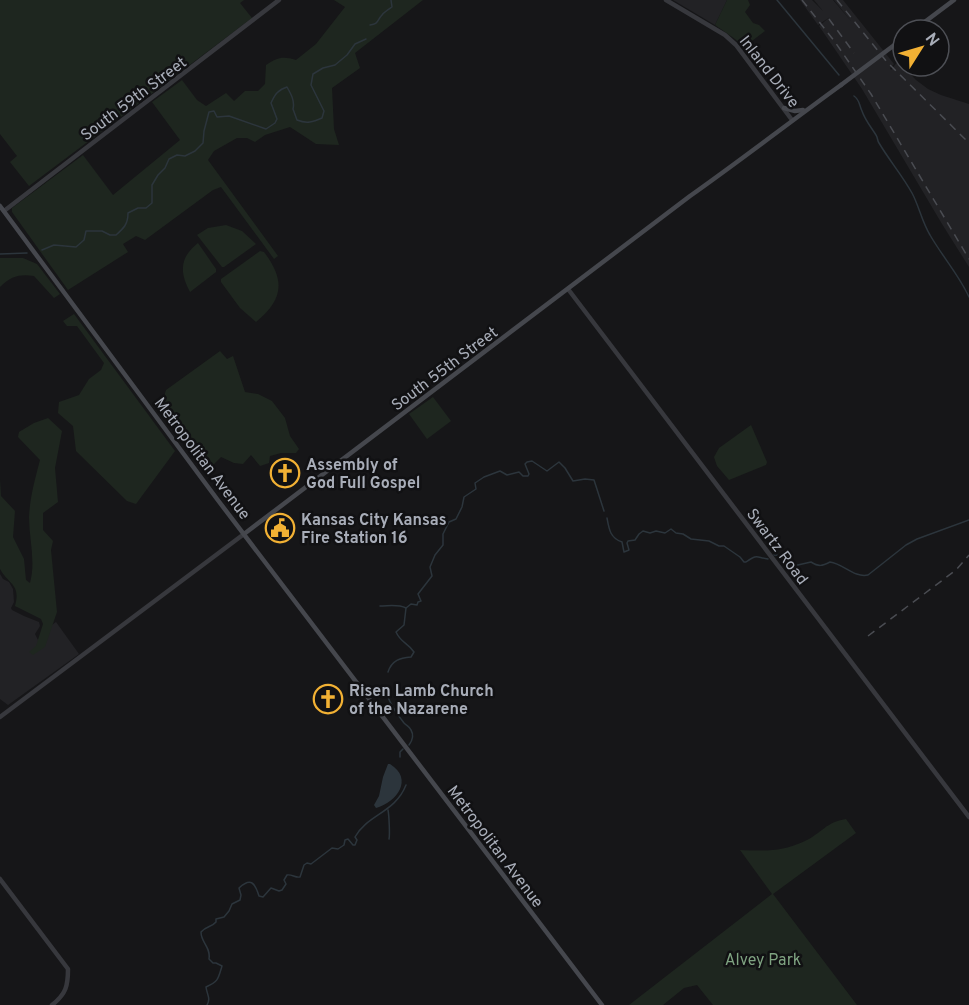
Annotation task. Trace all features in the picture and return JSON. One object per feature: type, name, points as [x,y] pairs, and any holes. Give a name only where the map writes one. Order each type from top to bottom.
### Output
[{"type":"main road","points":[[930,18],[954,0]]},
{"type":"main road","name":"South 55th Street","points":[[244,534],[667,213],[891,47]]},
{"type":"main road","points":[[784,108],[795,111],[809,108]]},
{"type":"main road","name":"Metropolitan Avenue","points":[[0,206],[2,212],[244,534],[602,1005]]},
{"type":"street","name":"South 59th Street","points":[[2,212],[279,0]]},
{"type":"street","name":"Inland Drive","points":[[666,0],[725,35],[736,45],[792,120]]},
{"type":"street","name":"Swartz Road","points":[[568,289],[969,817]]},
{"type":"street","name":"South 55th Street","points":[[0,717],[244,534]]},
{"type":"street","points":[[0,879],[68,969],[68,984],[59,999],[52,1005]]},
{"type":"shaded area","points":[[673,0],[727,0],[715,25]]},
{"type":"shaded area","points":[[800,0],[812,0],[823,11],[814,0],[833,0],[851,21],[834,0],[843,0],[891,60],[891,78],[914,78],[928,89],[969,104],[969,267],[862,89],[819,26],[830,17],[818,25]]},
{"type":"shaded area","points":[[0,574],[13,589],[12,610],[39,622],[40,626],[35,634],[38,640],[45,630],[56,622],[79,654],[8,705],[0,699]]},
{"type":"shaded area","points":[[388,764],[397,770],[402,783],[390,801],[376,808],[374,805],[379,796]]},
{"type":"green space","points":[[0,0],[244,0],[240,3],[252,18],[29,186],[10,162],[17,156],[0,134]]},
{"type":"green space","points":[[334,0],[423,0],[355,53],[360,68],[332,88],[334,129],[339,145],[316,144],[290,127],[265,135],[255,142],[247,138],[237,138],[214,151],[208,160],[278,256],[274,259],[221,187],[213,190],[145,240],[136,236],[123,244],[128,252],[68,290],[12,212],[12,208],[83,155],[113,195],[180,140],[152,102],[182,80],[197,100],[206,106],[226,93],[234,101],[245,91],[258,91],[265,84],[266,65],[281,58],[296,60],[316,44],[345,7]]},
{"type":"green space","points":[[727,0],[748,0],[750,5],[745,12],[753,23],[765,31],[744,47],[715,25]]},
{"type":"green space","points":[[226,225],[242,231],[256,244],[222,267],[197,235],[208,228]]},
{"type":"green space","points":[[198,243],[216,272],[190,292],[184,278],[183,265],[192,248]]},
{"type":"green space","points":[[260,251],[264,252],[276,272],[278,289],[272,305],[256,322],[240,308],[221,279]]},
{"type":"green space","points":[[0,258],[23,258],[37,264],[60,294],[54,298],[34,276],[16,277],[0,287]]},
{"type":"green space","points":[[74,314],[175,451],[136,504],[127,501],[76,451],[73,426],[58,413],[59,402],[79,395],[89,379],[101,370],[104,363],[77,326],[67,326],[63,321]]},
{"type":"green space","points":[[220,351],[227,359],[233,356],[245,392],[258,394],[272,401],[285,418],[290,436],[299,449],[296,453],[270,456],[269,463],[260,466],[251,455],[243,464],[221,457],[210,468],[166,410],[163,400],[166,390]]},
{"type":"green space","points":[[433,397],[451,421],[427,439],[409,414]]},
{"type":"green space","points":[[48,418],[62,431],[55,468],[58,502],[43,513],[43,530],[53,541],[51,550],[57,612],[45,647],[33,655],[29,652],[36,646],[43,624],[41,619],[15,606],[15,589],[0,569],[0,479],[1,496],[15,511],[13,537],[24,559],[26,580],[30,583],[32,550],[30,510],[40,460],[18,437],[19,432]]},
{"type":"green space","points":[[751,425],[767,462],[766,465],[729,480],[717,466],[714,457],[719,448]]},
{"type":"green space","name":"Alvey Park","points":[[846,819],[856,833],[773,894],[857,1005],[713,1005],[697,985],[684,988],[663,1005],[629,1005],[772,894],[740,850],[781,849],[797,845],[829,825]]},
{"type":"waterway","points":[[370,25],[376,23],[392,7],[391,0]]},
{"type":"waterway","points":[[777,0],[839,75]]},
{"type":"waterway","points":[[42,250],[54,245],[76,247],[84,240],[86,231],[102,231],[116,235],[125,225],[128,213],[138,208],[146,208],[152,203],[152,185],[169,159],[177,155],[185,156],[195,151],[203,143],[209,112],[214,111],[217,117],[229,116],[266,129],[277,119],[272,100],[279,91],[287,87],[297,120],[310,122],[322,118],[324,111],[311,85],[313,74],[335,65],[355,44],[366,39]]},
{"type":"waterway","points":[[854,96],[879,143],[912,193],[930,235],[969,297]]},
{"type":"waterway","points":[[0,254],[27,253]]},
{"type":"waterway","points":[[388,672],[394,662],[411,657],[414,652],[396,632],[404,625],[406,608],[411,604],[417,605],[421,601],[418,594],[432,576],[430,567],[435,555],[443,545],[443,534],[449,522],[456,519],[464,497],[476,489],[475,483],[500,471],[507,475],[519,472],[523,476],[528,476],[525,464],[527,462],[532,461],[547,471],[559,462],[573,481],[594,480],[604,511]]},
{"type":"waterway","points":[[607,518],[611,533],[622,542],[624,552],[629,550],[628,541],[635,540],[643,531],[665,533],[671,529],[691,539],[724,546],[744,562],[757,557],[768,559]]},
{"type":"waterway","points":[[774,555],[781,557],[789,567],[811,562],[816,565],[830,562],[858,575],[868,575],[917,539],[969,520]]},
{"type":"waterway","points":[[380,606],[406,608]]},
{"type":"waterway","points":[[386,688],[392,706],[412,732],[409,745]]},
{"type":"waterway","points":[[400,757],[403,749]]},
{"type":"waterway","points":[[207,1005],[209,998],[206,987],[217,979],[222,966],[209,959],[209,951],[201,932],[214,924],[216,919],[224,917],[232,904],[240,900],[239,888],[250,882],[256,888],[259,896],[263,897],[271,888],[282,890],[286,884],[284,880],[287,875],[300,877],[304,865],[311,864],[332,848],[338,849],[344,845],[345,840],[348,839],[355,845],[357,840],[355,837],[360,829],[395,802],[406,785]]},
{"type":"waterway","points":[[388,810],[389,839]]},
{"type":"railway","points":[[802,0],[871,94],[969,259]]},
{"type":"railway","points":[[837,0],[887,62],[969,143]]},
{"type":"railway","points":[[829,19],[854,53]]},
{"type":"railway","points":[[868,636],[956,570],[969,555]]},
{"type":"place","name":"Assembly of God Full Gospel","points":[[285,473]]},
{"type":"place","name":"Kansas City Kansas Fire Station 16","points":[[280,528]]},
{"type":"place","name":"Risen Lamb Church of the Nazarene","points":[[328,699]]}]
